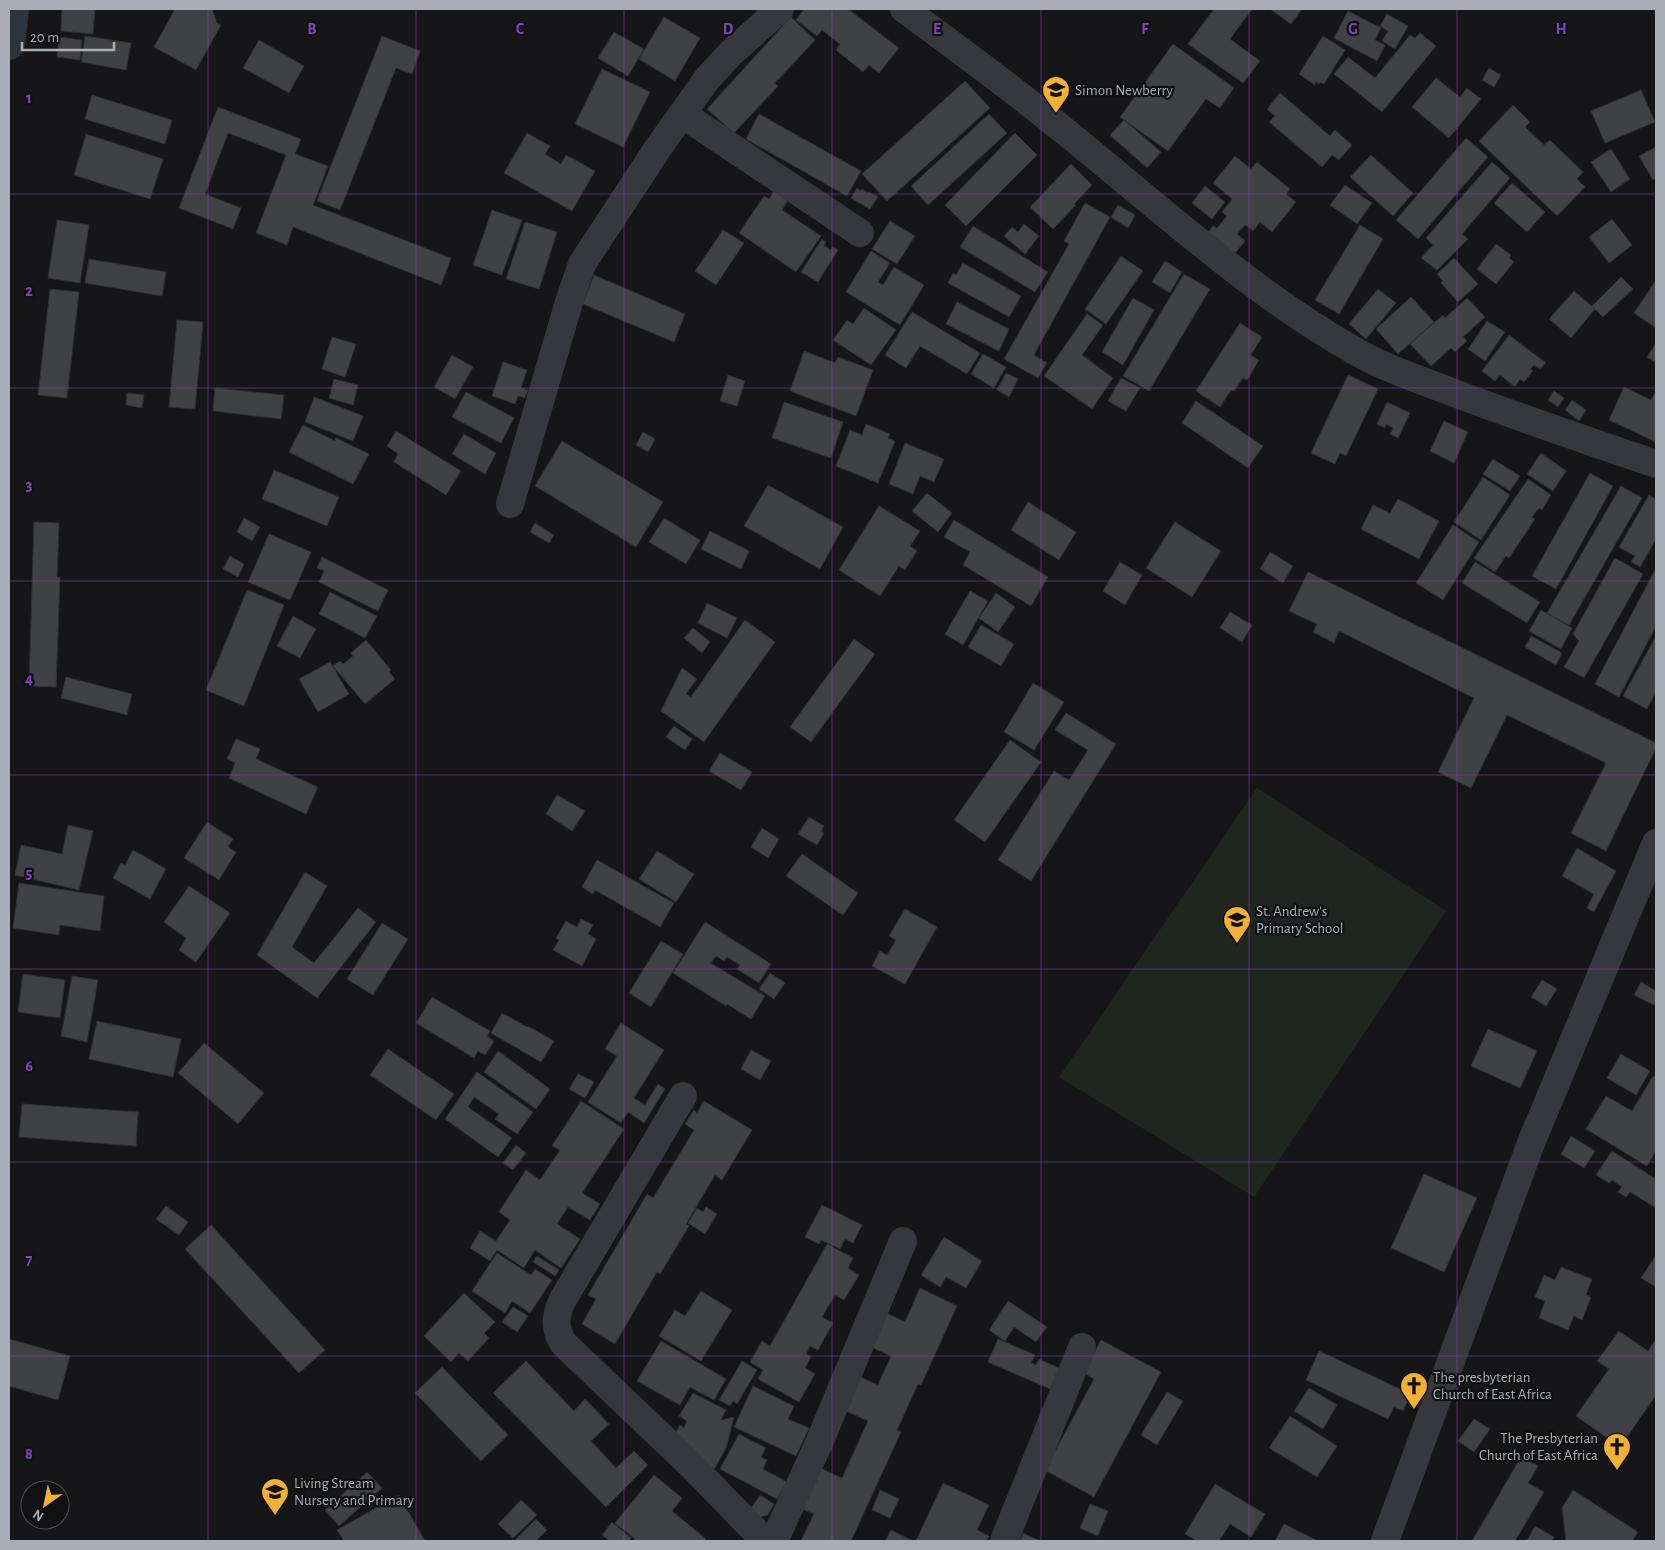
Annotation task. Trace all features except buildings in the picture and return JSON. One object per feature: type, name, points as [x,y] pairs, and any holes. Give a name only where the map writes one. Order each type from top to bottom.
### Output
[{"type":"street","points":[[510,504],[568,302],[582,264],[707,79],[731,53],[780,9]]},
{"type":"street","points":[[904,9],[1093,154],[1214,255],[1294,313],[1356,352],[1395,370],[1494,408],[1656,464]]},
{"type":"street","points":[[682,114],[860,233]]},
{"type":"street","points":[[1384,1541],[1532,1143],[1656,843]]},
{"type":"street","points":[[683,1096],[562,1301],[556,1315],[556,1328],[558,1336],[564,1344],[690,1464],[765,1541]]},
{"type":"street","points":[[774,1541],[820,1442],[903,1241]]},
{"type":"street","points":[[1004,1541],[1082,1347]]},
{"type":"shaded area","points":[[1257,788],[1446,911],[1254,1197],[1059,1077]]},
{"type":"waterway","points":[[9,44],[13,9]]},
{"type":"place","name":"Simon Newberry","points":[[1056,114]]},
{"type":"place","name":"St. Andrew's Primary School","points":[[1237,944]]},
{"type":"place","name":"The presbyterian Church of East Africa","points":[[1414,1410]]},
{"type":"place","name":"The Presbyterian Church of East Africa","points":[[1617,1471]]},
{"type":"place","name":"Living Stream Nursery and Primary","points":[[275,1516]]}]
